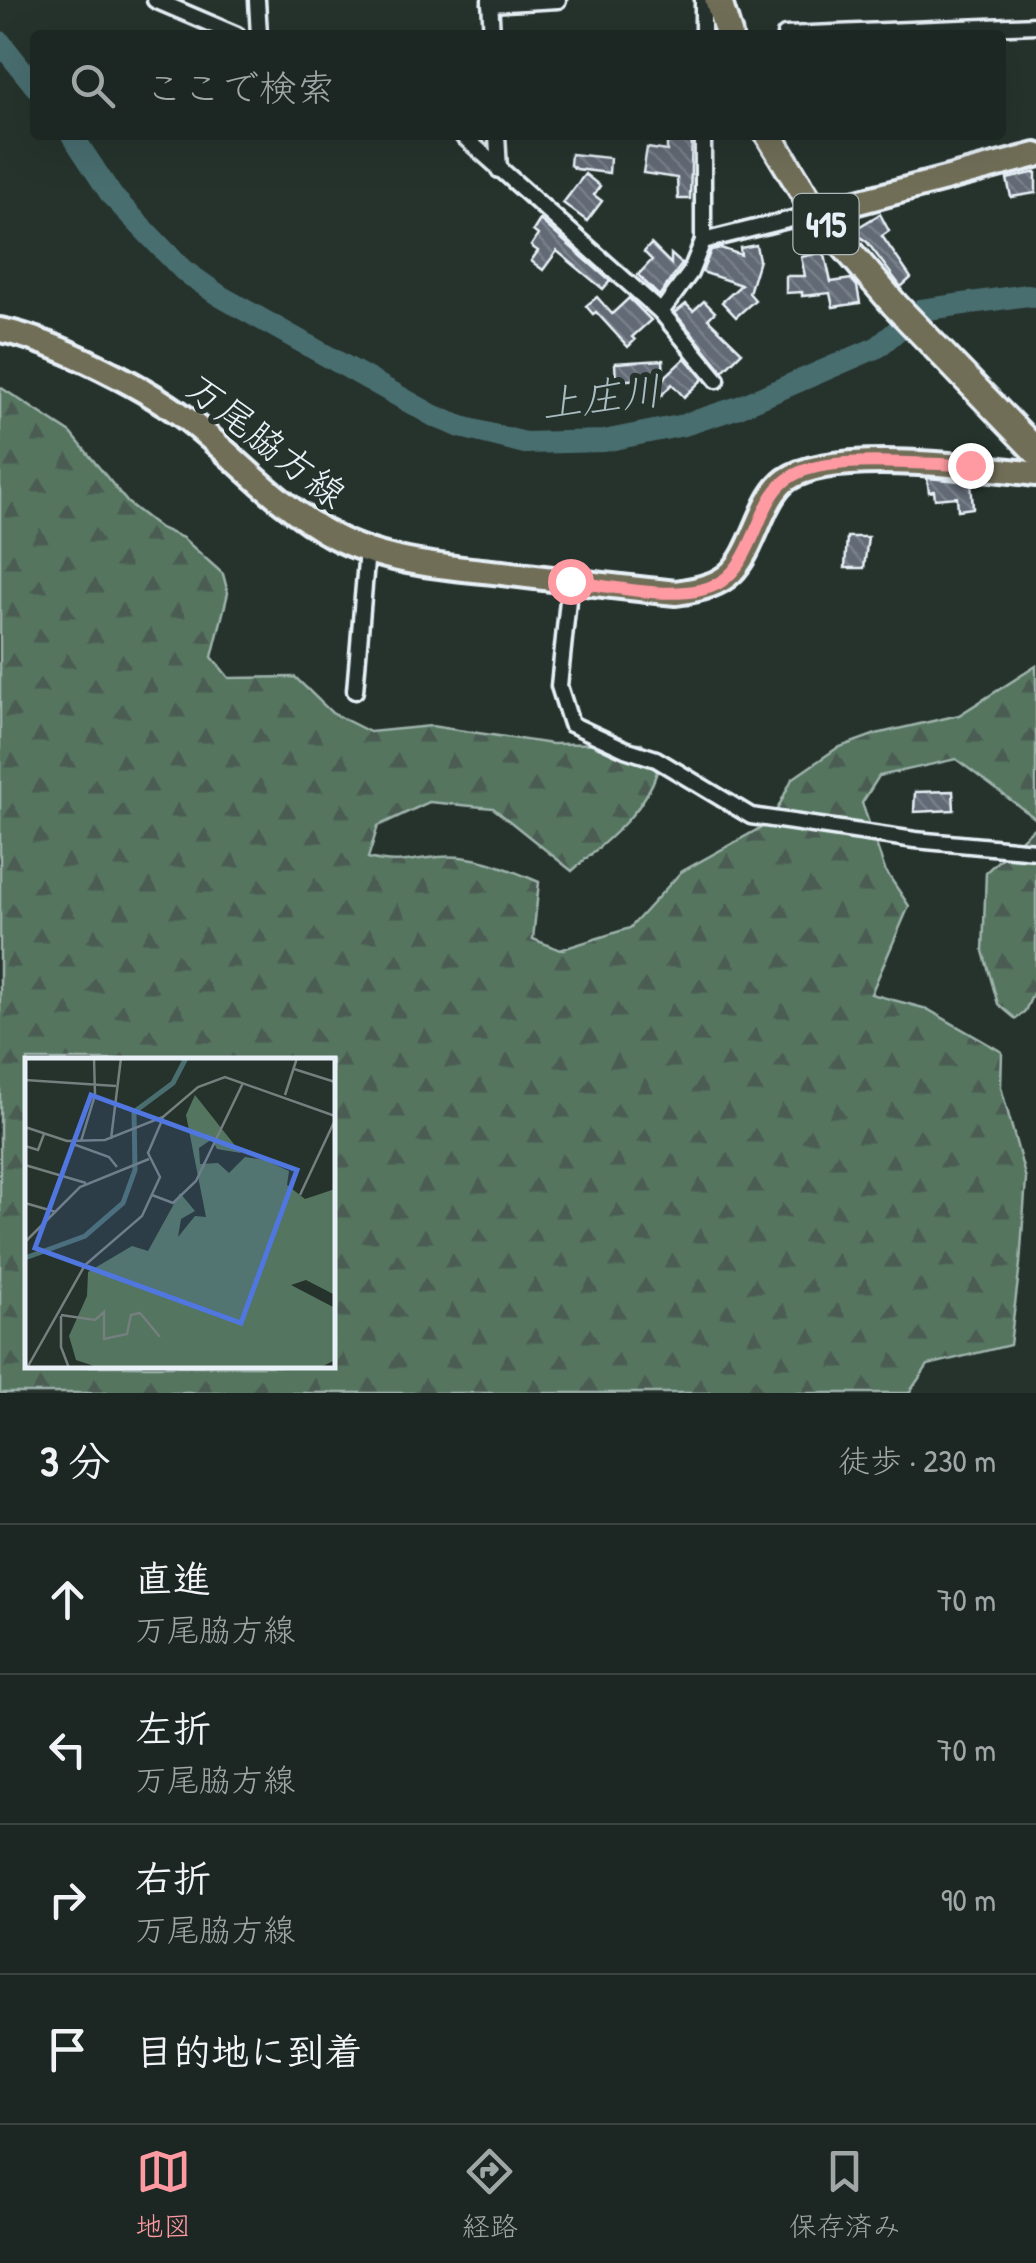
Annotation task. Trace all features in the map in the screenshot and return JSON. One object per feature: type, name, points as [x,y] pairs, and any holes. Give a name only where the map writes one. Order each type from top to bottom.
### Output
[{"type":"highway","points":[[718,0],[727,30]]},
{"type":"highway","name":"415","points":[[772,140],[816,213],[895,305],[1036,450]]},
{"type":"main road","points":[[816,213],[1036,155]]},
{"type":"main road","name":"万尾脇方線","points":[[0,330],[80,360],[151,394],[194,425],[304,519],[336,538],[426,565],[676,593],[723,581],[738,566],[765,508],[781,484],[813,467],[970,465],[1036,474]]},
{"type":"street","points":[[154,0],[225,30]]},
{"type":"street","points":[[257,0],[259,30]]},
{"type":"street","points":[[492,30],[490,2],[558,0]]},
{"type":"street","points":[[703,0],[703,30]]},
{"type":"street","points":[[910,30],[1036,25]]},
{"type":"street","points":[[467,140],[661,312],[717,380]]},
{"type":"street","points":[[497,140],[499,170]]},
{"type":"street","points":[[661,312],[690,272],[703,240],[703,140]]},
{"type":"street","points":[[703,240],[816,213]]},
{"type":"street","points":[[355,692],[367,550]]},
{"type":"street","points":[[570,581],[559,686],[571,724],[656,759],[751,816],[916,840],[1036,851]]},
{"type":"green space","points":[[0,387],[71,433],[128,503],[160,528],[183,538],[223,574],[228,593],[212,657],[229,678],[295,677],[332,713],[370,732],[431,726],[552,744],[642,743],[657,772],[651,787],[621,827],[572,871],[493,808],[429,802],[378,826],[368,858],[396,862],[466,858],[539,882],[533,939],[560,950],[630,928],[681,872],[771,822],[792,779],[837,748],[876,734],[959,715],[1036,666],[1036,819],[956,759],[879,776],[862,803],[885,870],[909,906],[871,994],[927,1009],[1002,1052],[1001,1087],[1026,1179],[1010,1345],[928,1365],[909,1393],[0,1393]]},
{"type":"green space","points":[[1036,826],[1036,987],[1025,1011],[1016,1019],[998,1004],[983,951],[986,872]]},
{"type":"building","points":[[667,140],[692,140],[690,199],[678,199],[677,178],[643,173],[647,148],[667,151]]},
{"type":"building","points":[[571,154],[610,158],[609,173],[576,169],[570,165]]},
{"type":"building","points":[[1036,172],[1036,193],[1011,197],[1007,179]]},
{"type":"building","points":[[585,174],[600,186],[594,195],[602,201],[587,221],[563,203]]},
{"type":"building","points":[[880,214],[889,231],[882,236],[911,278],[901,287],[867,242],[852,231]]},
{"type":"building","points":[[540,220],[610,281],[603,289],[557,251],[543,270],[531,261],[538,251],[531,246],[538,235],[533,231]]},
{"type":"building","points":[[651,244],[671,264],[671,254],[682,264],[659,296],[638,275],[652,260],[644,252]]},
{"type":"building","points":[[756,245],[759,260],[749,293],[755,300],[736,317],[722,302],[741,285],[702,272],[711,250],[721,248],[741,255],[740,248]]},
{"type":"building","points":[[825,255],[831,282],[851,279],[857,286],[860,303],[833,307],[830,293],[786,293],[786,276],[805,276],[801,257]]},
{"type":"building","points":[[597,297],[612,314],[629,298],[651,320],[632,337],[635,340],[628,347],[586,306]]},
{"type":"building","points":[[704,301],[715,312],[708,319],[742,352],[723,371],[675,313],[686,304],[693,311]]},
{"type":"building","points":[[685,358],[703,379],[684,397],[672,384],[659,398],[651,390]]},
{"type":"building","points":[[663,360],[664,377],[616,381],[615,363]]},
{"type":"building","points":[[927,478],[971,482],[973,508],[958,510],[957,497],[935,499],[934,491],[929,492]]},
{"type":"building","points":[[847,537],[868,537],[864,568],[845,568]]},
{"type":"building","points":[[953,791],[954,810],[914,812],[915,792]]},
{"type":"waterway","name":"上庄川","points":[[0,42],[30,80]]},
{"type":"waterway","name":"上庄川","points":[[75,140],[112,196],[183,270],[220,296],[434,416],[525,443],[604,441],[684,425],[739,407],[878,347],[921,310],[1036,297]]},
{"type":"route","points":[[570,581],[676,593],[698,590],[723,581],[738,566],[772,496],[796,474],[813,467],[845,464],[970,465]]}]
